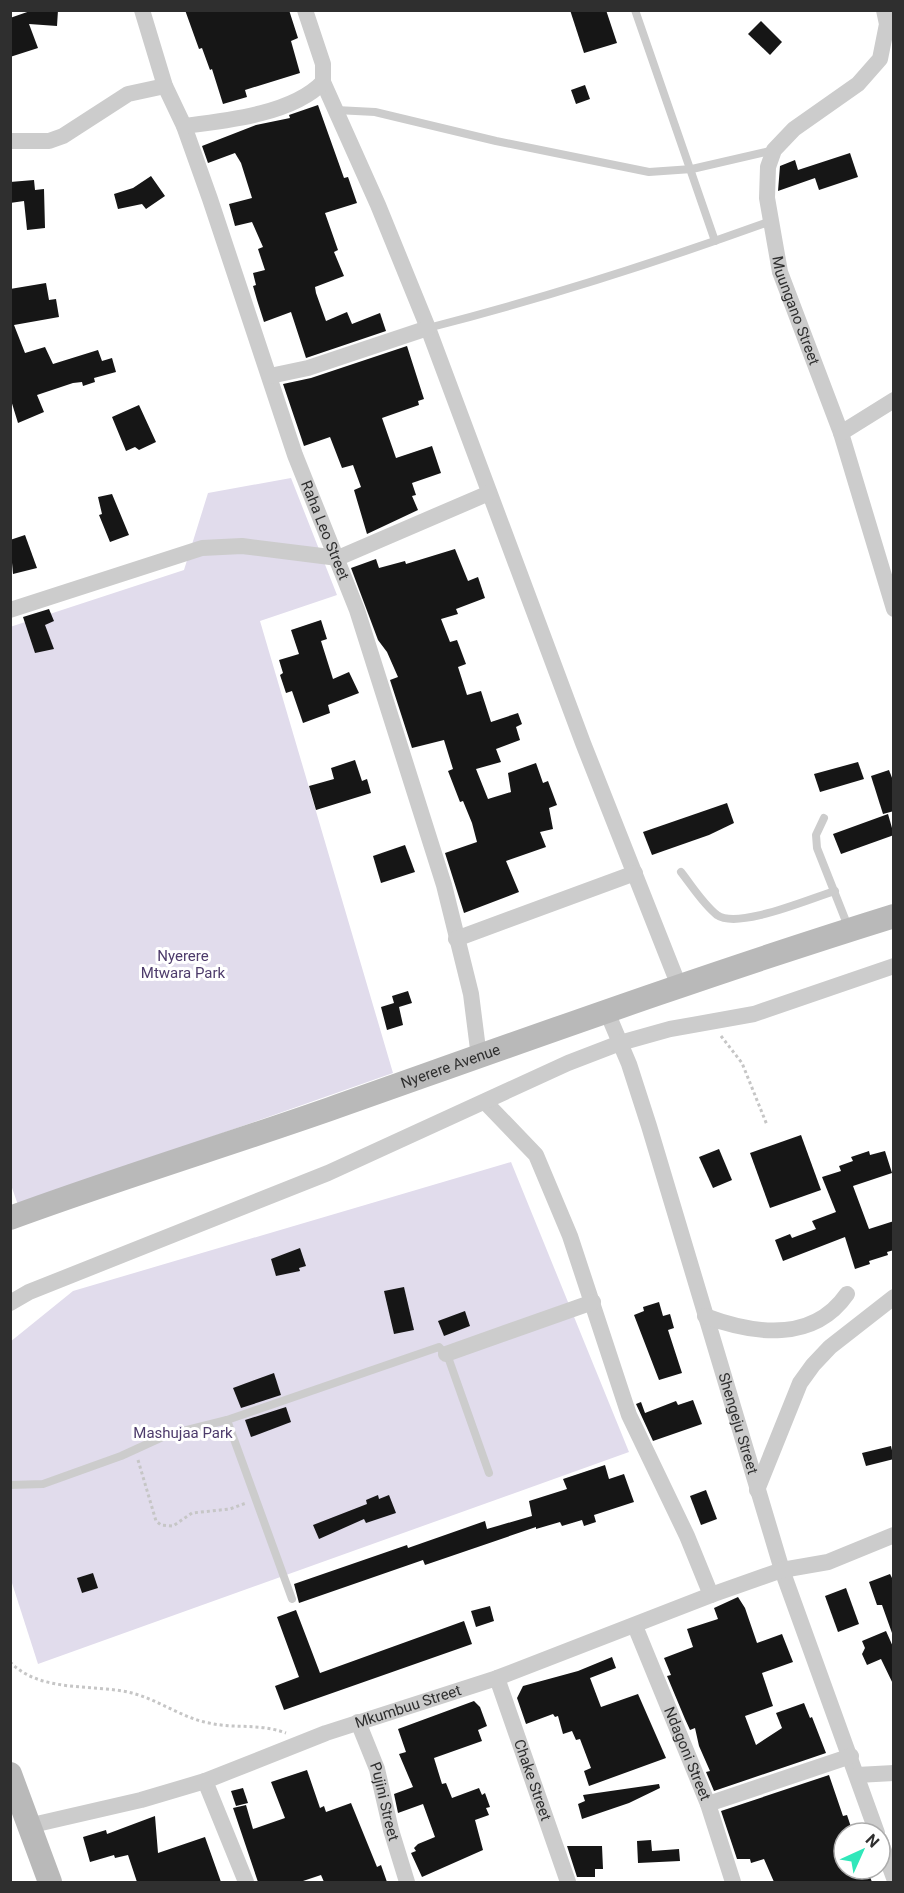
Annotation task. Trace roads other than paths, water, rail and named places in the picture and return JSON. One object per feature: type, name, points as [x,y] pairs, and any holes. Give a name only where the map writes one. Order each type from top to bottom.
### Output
[{"type":"street","name":"Raha Leo Street","points":[[142,10],[165,86],[184,126],[295,455],[357,610],[444,885],[471,994],[479,1057]]},
{"type":"street","points":[[305,10],[323,64],[323,82],[428,328],[586,753],[679,986]]},
{"type":"street","points":[[774,150],[794,129],[858,84],[888,49],[884,10]]},
{"type":"street","points":[[184,126],[250,116],[314,91],[323,82]]},
{"type":"street","points":[[10,141],[36,144],[49,141],[63,136],[128,93],[165,86]]},
{"type":"street","name":"Muungano Street","points":[[774,150],[768,167],[767,198],[780,272],[840,433],[894,609]]},
{"type":"street","points":[[270,376],[308,368],[428,328]]},
{"type":"street","points":[[840,433],[894,400]]},
{"type":"street","points":[[10,610],[202,548],[243,546],[338,558],[489,493]]},
{"type":"street","points":[[456,939],[635,873]]},
{"type":"street","name":"Nyerere Avenue","points":[[10,1218],[679,986],[894,916]]},
{"type":"street","points":[[10,1303],[29,1292],[94,1265],[328,1173],[568,1063],[620,1043],[754,1014],[894,966]]},
{"type":"street","name":"Shengeju Street","points":[[607,1012],[645,1116],[782,1570],[873,1821]]},
{"type":"street","points":[[485,1102],[536,1155],[570,1236],[629,1415],[687,1536],[711,1595]]},
{"type":"street","points":[[705,1316],[734,1326],[780,1332],[825,1317],[847,1294]]},
{"type":"street","points":[[757,1490],[800,1383],[830,1347],[894,1297]]},
{"type":"street","points":[[446,1354],[593,1302]]},
{"type":"street","name":"Mkumbuu Street","points":[[28,1826],[141,1800],[205,1781],[357,1722],[497,1678],[711,1595],[782,1570],[828,1562],[894,1535]]},
{"type":"street","name":"Ndagoni Street","points":[[635,1626],[708,1804],[733,1882]]},
{"type":"street","name":"Chake Street","points":[[497,1678],[568,1882]]},
{"type":"street","name":"Pujini Street","points":[[357,1722],[377,1769],[391,1830],[407,1882]]},
{"type":"street","points":[[708,1804],[851,1756]]},
{"type":"street","points":[[857,1775],[894,1773]]},
{"type":"street","points":[[10,1774],[50,1882]]},
{"type":"street","points":[[205,1781],[246,1882]]},
{"type":"lane","points":[[635,10],[692,169],[715,241]]},
{"type":"lane","points":[[335,110],[375,112],[475,136],[649,172],[692,169],[774,150]]},
{"type":"lane","points":[[428,328],[541,299],[771,221]]},
{"type":"lane","points":[[824,818],[816,835],[817,848],[849,929]]},
{"type":"lane","points":[[681,872],[707,905],[720,916],[730,918],[772,912],[835,891]]},
{"type":"lane","points":[[10,1485],[43,1484],[166,1436],[227,1420],[434,1347],[444,1350],[446,1354],[489,1473]]},
{"type":"lane","points":[[227,1420],[292,1599]]},
{"type":"park label","name":"Nyerere Mtwara Park","points":[[183,964]]},
{"type":"park label","name":"Mashujaa Park","points":[[183,1433]]}]
